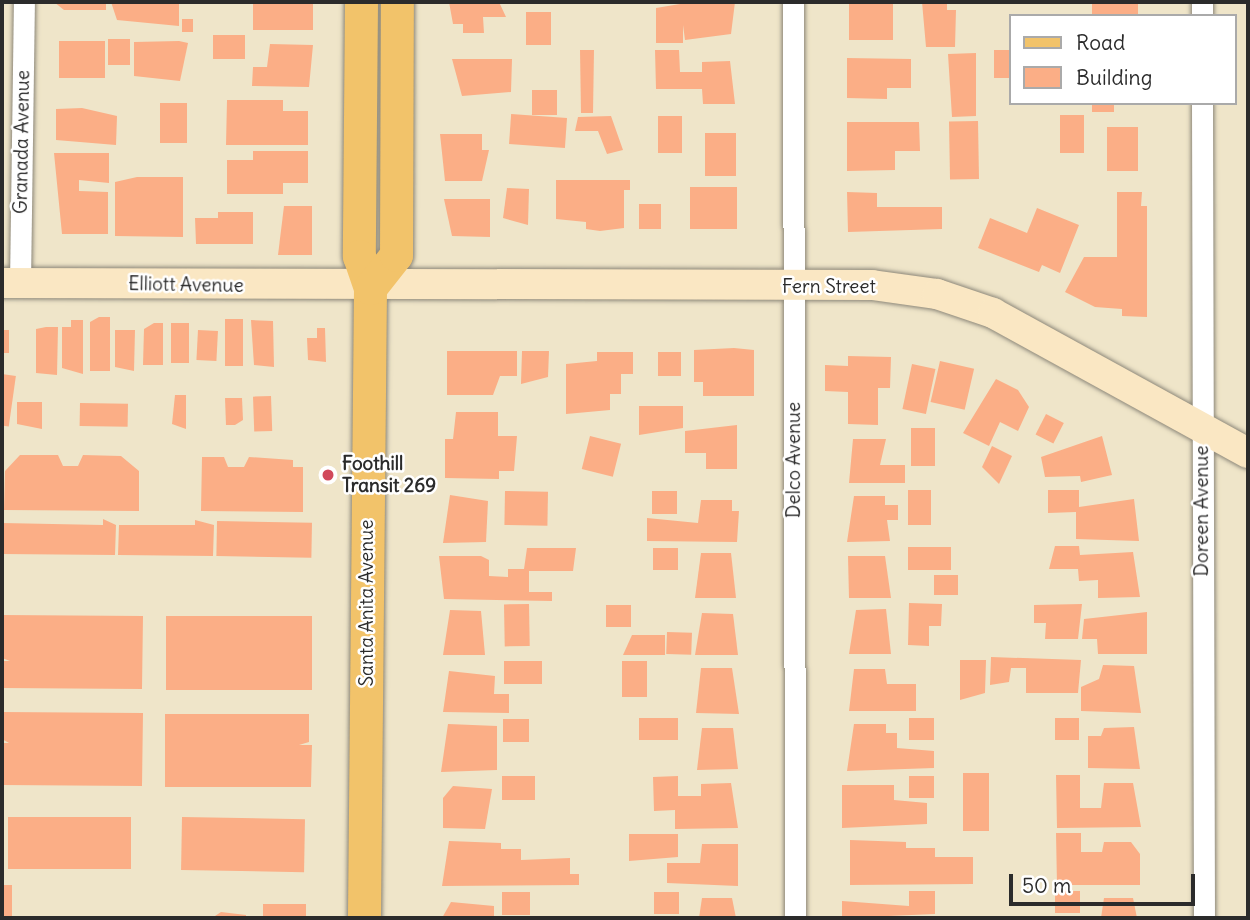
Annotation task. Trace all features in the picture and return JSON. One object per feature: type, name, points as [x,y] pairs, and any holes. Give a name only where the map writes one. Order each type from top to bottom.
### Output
[{"type":"main road","name":"Santa Anita Avenue","points":[[361,2],[359,256],[370,288],[364,918]]},
{"type":"main road","points":[[370,288],[396,255],[397,2]]},
{"type":"street","name":"Granada Avenue","points":[[11,283],[24,2]]},
{"type":"street","name":"Delco Avenue","points":[[793,2],[794,918]]},
{"type":"street","name":"Doreen Avenue","points":[[1202,105],[1204,918]]},
{"type":"street","name":"Elliott Avenue","points":[[11,283],[370,288]]},
{"type":"street","name":"Fern Street","points":[[370,288],[794,286],[885,287],[937,294],[993,313],[1248,453]]},
{"type":"building","points":[[54,2],[106,2],[106,10],[64,10]]},
{"type":"building","points":[[111,2],[179,2],[179,26],[117,20]]},
{"type":"building","points":[[253,2],[313,2],[313,30],[253,30]]},
{"type":"building","points":[[449,2],[499,2],[506,17],[483,17],[484,33],[463,33],[463,24],[453,24]]},
{"type":"building","points":[[692,2],[735,2],[731,34],[685,40],[683,25],[683,43],[656,43],[656,8]]},
{"type":"building","points":[[849,2],[893,2],[893,40],[849,40]]},
{"type":"building","points":[[922,2],[947,2],[947,10],[956,10],[955,47],[926,47]]},
{"type":"building","points":[[1092,2],[1138,2],[1138,14],[1092,14]]},
{"type":"building","points":[[526,12],[551,12],[551,45],[526,45]]},
{"type":"building","points":[[182,19],[193,19],[193,32],[182,32]]},
{"type":"building","points":[[213,35],[245,35],[245,59],[213,59]]},
{"type":"building","points":[[108,39],[130,39],[130,65],[108,65]]},
{"type":"building","points":[[59,41],[105,41],[105,78],[59,78]]},
{"type":"building","points":[[134,42],[188,43],[180,81],[134,76]]},
{"type":"building","points":[[270,44],[313,45],[309,87],[252,86],[253,67],[267,67]]},
{"type":"building","points":[[580,50],[594,50],[593,113],[581,113]]},
{"type":"building","points":[[655,50],[679,50],[680,72],[702,72],[702,62],[730,61],[735,104],[703,104],[702,89],[656,89]]},
{"type":"building","points":[[994,50],[1009,50],[1009,78],[994,78]]},
{"type":"building","points":[[976,53],[976,116],[952,117],[948,54]]},
{"type":"building","points":[[847,58],[911,59],[911,88],[887,88],[887,99],[847,98]]},
{"type":"building","points":[[452,59],[512,59],[511,92],[462,96]]},
{"type":"building","points":[[532,90],[557,90],[557,115],[532,115]]},
{"type":"building","points":[[227,100],[283,100],[283,111],[308,111],[308,145],[226,145]]},
{"type":"building","points":[[160,103],[187,103],[187,143],[160,143]]},
{"type":"building","points":[[1092,105],[1114,105],[1114,112],[1092,112]]},
{"type":"building","points":[[82,108],[117,116],[116,145],[56,140],[56,109]]},
{"type":"building","points":[[511,114],[567,118],[565,148],[509,144]]},
{"type":"building","points":[[1060,115],[1084,115],[1084,153],[1060,153]]},
{"type":"building","points":[[611,116],[623,150],[607,154],[598,131],[575,131],[578,117]]},
{"type":"building","points":[[658,116],[682,116],[682,153],[658,153]]},
{"type":"building","points":[[978,121],[979,179],[950,179],[949,122]]},
{"type":"building","points":[[847,122],[919,122],[920,151],[895,151],[895,170],[847,171]]},
{"type":"building","points":[[1107,127],[1138,127],[1138,171],[1107,171]]},
{"type":"building","points":[[705,133],[736,133],[736,176],[705,176]]},
{"type":"building","points":[[440,134],[482,134],[482,150],[489,150],[482,181],[445,181]]},
{"type":"building","points":[[253,151],[308,151],[308,183],[283,183],[283,194],[227,194],[227,160],[253,160]]},
{"type":"building","points":[[54,153],[109,153],[109,183],[79,180],[79,191],[108,192],[108,234],[62,234]]},
{"type":"building","points":[[137,177],[183,177],[183,237],[115,236],[115,182]]},
{"type":"building","points":[[556,180],[630,180],[630,190],[624,190],[624,228],[600,231],[586,229],[586,222],[556,219]]},
{"type":"building","points":[[690,187],[737,187],[737,229],[690,229]]},
{"type":"building","points":[[507,188],[529,189],[528,225],[503,218]]},
{"type":"building","points":[[847,192],[877,193],[877,207],[942,207],[942,229],[848,232]]},
{"type":"building","points":[[1117,192],[1142,192],[1141,206],[1147,206],[1147,317],[1122,316],[1122,309],[1095,307],[1065,292],[1084,257],[1117,257]]},
{"type":"building","points":[[444,199],[490,199],[490,237],[452,236]]},
{"type":"building","points":[[639,204],[661,204],[661,229],[639,229]]},
{"type":"building","points":[[284,206],[312,206],[312,255],[278,255]]},
{"type":"building","points":[[1037,208],[1079,225],[1060,273],[1042,265],[1039,272],[978,248],[990,218],[1027,233]]},
{"type":"building","points":[[218,212],[253,212],[253,244],[196,244],[195,218],[218,218]]},
{"type":"building","points":[[99,317],[110,317],[110,371],[90,371],[90,322]]},
{"type":"building","points":[[225,319],[243,319],[243,366],[225,366]]},
{"type":"building","points":[[71,320],[83,320],[83,374],[62,368],[62,327],[71,327]]},
{"type":"building","points":[[251,320],[273,321],[274,367],[254,365]]},
{"type":"building","points":[[154,323],[163,323],[163,365],[143,365],[144,329]]},
{"type":"building","points":[[171,323],[189,323],[189,363],[171,363]]},
{"type":"building","points":[[58,327],[57,375],[36,373],[36,329]]},
{"type":"building","points":[[317,328],[325,328],[326,362],[308,360],[307,338],[317,338]]},
{"type":"building","points":[[2,330],[9,330],[9,353],[2,353]]},
{"type":"building","points":[[115,330],[135,330],[134,371],[115,367]]},
{"type":"building","points":[[198,330],[218,331],[216,361],[196,360]]},
{"type":"building","points":[[694,350],[754,350],[754,396],[703,396],[703,382],[694,382]]},
{"type":"building","points":[[447,351],[517,351],[517,376],[500,376],[493,395],[447,395]]},
{"type":"building","points":[[522,351],[549,351],[548,377],[521,384]]},
{"type":"building","points":[[597,352],[633,352],[633,374],[621,374],[621,394],[610,394],[610,410],[566,414],[566,364],[597,361]]},
{"type":"building","points":[[658,352],[681,352],[681,376],[658,376]]},
{"type":"building","points":[[848,356],[891,357],[890,388],[878,388],[878,425],[848,424],[848,392],[825,391],[825,365],[848,366]]},
{"type":"building","points":[[940,361],[974,369],[965,410],[931,402]]},
{"type":"building","points":[[912,364],[935,369],[926,414],[902,409]]},
{"type":"building","points":[[2,374],[16,376],[9,426],[2,426]]},
{"type":"building","points":[[996,379],[1018,390],[1029,407],[1018,431],[1000,422],[989,446],[963,433]]},
{"type":"building","points":[[175,395],[186,395],[186,429],[172,424]]},
{"type":"building","points":[[271,396],[272,431],[254,432],[253,397]]},
{"type":"building","points":[[225,398],[242,398],[243,420],[235,425],[226,425]]},
{"type":"building","points":[[17,402],[42,402],[42,429],[17,424]]},
{"type":"building","points":[[80,403],[128,404],[128,427],[80,426]]},
{"type":"building","points":[[639,406],[683,406],[683,428],[639,435]]},
{"type":"building","points":[[456,412],[498,412],[498,436],[517,436],[514,471],[499,471],[499,479],[445,478],[445,439],[453,439]]},
{"type":"building","points":[[1046,414],[1064,423],[1053,444],[1036,434]]},
{"type":"building","points":[[737,425],[737,469],[706,469],[706,453],[685,453],[685,431]]},
{"type":"building","points":[[911,428],[935,428],[935,466],[911,466]]},
{"type":"building","points":[[590,436],[621,444],[613,477],[582,469]]},
{"type":"building","points":[[1102,436],[1112,475],[1081,482],[1080,476],[1045,477],[1041,457]]},
{"type":"building","points":[[853,439],[886,439],[880,465],[905,465],[905,483],[849,483]]},
{"type":"building","points":[[992,446],[1012,456],[999,484],[982,467]]},
{"type":"building","points":[[20,455],[58,455],[63,466],[78,466],[83,455],[121,456],[139,471],[139,511],[4,510],[5,471]]},
{"type":"building","points":[[202,457],[224,457],[228,467],[244,467],[249,457],[293,460],[293,467],[303,467],[303,512],[201,511]]},
{"type":"building","points":[[908,490],[931,490],[931,525],[908,525]]},
{"type":"building","points":[[1048,490],[1079,490],[1079,507],[1134,499],[1139,541],[1076,539],[1076,512],[1048,513]]},
{"type":"building","points":[[505,491],[548,492],[547,526],[504,525]]},
{"type":"building","points":[[652,491],[677,491],[677,514],[652,514]]},
{"type":"building","points":[[450,495],[488,501],[486,542],[443,543]]},
{"type":"building","points":[[854,496],[885,496],[885,505],[898,505],[898,520],[887,520],[890,541],[847,542]]},
{"type":"building","points":[[701,500],[732,500],[732,511],[739,511],[737,542],[647,541],[647,518],[698,523]]},
{"type":"building","points":[[103,519],[116,525],[115,555],[2,554],[2,523],[103,525]]},
{"type":"building","points":[[195,520],[214,525],[213,556],[118,555],[119,525],[195,525]]},
{"type":"building","points":[[217,521],[312,523],[311,558],[216,556]]},
{"type":"building","points":[[1055,546],[1079,546],[1080,555],[1133,552],[1140,597],[1098,598],[1098,580],[1079,581],[1078,569],[1049,569]]},
{"type":"building","points":[[908,547],[951,547],[951,570],[908,570]]},
{"type":"building","points":[[527,548],[576,548],[573,571],[529,571],[529,592],[552,592],[552,601],[444,599],[439,556],[481,556],[489,560],[489,576],[508,577],[508,569],[524,569]]},
{"type":"building","points":[[653,548],[678,548],[678,570],[653,570]]},
{"type":"building","points":[[701,553],[731,553],[736,598],[695,598]]},
{"type":"building","points":[[848,556],[885,556],[891,598],[849,598]]},
{"type":"building","points":[[934,575],[958,575],[958,595],[934,595]]},
{"type":"building","points":[[909,603],[942,604],[941,626],[929,626],[929,646],[908,645]]},
{"type":"building","points":[[504,604],[529,604],[530,646],[505,646]]},
{"type":"building","points":[[1082,604],[1078,639],[1045,639],[1046,623],[1034,623],[1034,605]]},
{"type":"building","points":[[606,605],[631,605],[631,627],[606,627]]},
{"type":"building","points":[[886,609],[891,654],[849,654],[856,610]]},
{"type":"building","points":[[450,610],[481,611],[485,655],[443,655]]},
{"type":"building","points":[[1147,612],[1147,654],[1098,654],[1097,639],[1082,639],[1084,619]]},
{"type":"building","points":[[702,613],[733,614],[738,655],[695,655]]},
{"type":"building","points":[[2,615],[143,616],[142,689],[2,688],[2,661],[10,661],[2,658]]},
{"type":"building","points":[[166,616],[312,616],[312,690],[166,690]]},
{"type":"building","points":[[667,632],[692,633],[691,655],[666,654]]},
{"type":"building","points":[[632,635],[665,635],[665,655],[623,655]]},
{"type":"building","points":[[991,657],[1081,660],[1078,693],[1026,693],[1026,668],[1011,668],[1009,682],[990,685]]},
{"type":"building","points":[[960,660],[986,660],[985,693],[960,700]]},
{"type":"building","points":[[504,661],[542,661],[542,684],[504,684]]},
{"type":"building","points":[[622,661],[647,661],[647,697],[622,697]]},
{"type":"building","points":[[1103,665],[1134,666],[1141,713],[1081,711],[1081,687],[1099,679]]},
{"type":"building","points":[[701,668],[732,668],[739,714],[696,713]]},
{"type":"building","points":[[854,669],[885,669],[887,684],[916,684],[916,711],[849,711]]},
{"type":"building","points":[[449,671],[495,676],[494,694],[509,694],[509,713],[443,712]]},
{"type":"building","points":[[2,712],[143,713],[142,786],[2,785],[2,743],[9,743],[2,739]]},
{"type":"building","points":[[165,714],[309,714],[309,742],[299,745],[312,745],[311,787],[165,787]]},
{"type":"building","points":[[639,718],[678,718],[678,740],[639,740]]},
{"type":"building","points":[[909,718],[934,718],[934,740],[909,740]]},
{"type":"building","points":[[1055,718],[1079,718],[1079,740],[1055,740]]},
{"type":"building","points":[[503,719],[529,719],[529,742],[503,742]]},
{"type":"building","points":[[448,724],[497,726],[497,770],[441,772]]},
{"type":"building","points":[[854,724],[886,724],[886,733],[897,733],[897,748],[934,751],[934,768],[847,771]]},
{"type":"building","points":[[1134,727],[1140,769],[1088,768],[1088,736],[1101,736],[1104,728]]},
{"type":"building","points":[[702,728],[733,728],[738,769],[697,770]]},
{"type":"building","points":[[963,773],[989,773],[989,831],[963,831]]},
{"type":"building","points":[[1056,775],[1080,775],[1080,808],[1101,808],[1104,783],[1133,783],[1141,827],[1057,828]]},
{"type":"building","points":[[502,776],[535,776],[535,800],[502,800]]},
{"type":"building","points":[[678,776],[678,796],[701,796],[701,784],[731,783],[738,828],[675,829],[675,810],[654,811],[653,777]]},
{"type":"building","points":[[909,776],[934,776],[934,798],[909,798]]},
{"type":"building","points":[[842,785],[894,785],[894,800],[927,803],[927,824],[842,828]]},
{"type":"building","points":[[453,786],[492,789],[485,829],[443,828],[443,798]]},
{"type":"building","points":[[8,817],[131,817],[131,869],[8,869]]},
{"type":"building","points":[[182,817],[305,819],[304,872],[181,870]]},
{"type":"building","points":[[1056,833],[1081,833],[1081,852],[1102,852],[1104,842],[1131,842],[1140,854],[1140,885],[1057,885]]},
{"type":"building","points":[[629,834],[678,834],[678,857],[629,861]]},
{"type":"building","points":[[850,840],[906,842],[906,848],[935,848],[935,857],[973,857],[973,884],[850,885]]},
{"type":"building","points":[[449,841],[501,843],[501,849],[521,849],[521,860],[570,858],[570,874],[579,874],[579,885],[442,886]]},
{"type":"building","points":[[702,844],[738,844],[738,886],[667,883],[667,863],[700,863]]},
{"type":"building","points":[[2,885],[12,885],[12,918],[2,918]]},
{"type":"building","points":[[909,891],[935,891],[935,914],[842,918],[842,901],[909,906]]},
{"type":"building","points":[[1055,891],[1080,891],[1080,913],[1055,913]]},
{"type":"building","points":[[502,892],[530,892],[530,915],[502,915]]},
{"type":"building","points":[[654,892],[679,892],[679,914],[654,914]]},
{"type":"building","points":[[702,898],[732,898],[736,918],[699,918]]},
{"type":"building","points":[[1104,898],[1133,898],[1137,918],[1101,918]]},
{"type":"building","points":[[451,902],[494,906],[494,918],[442,918]]},
{"type":"building","points":[[263,904],[306,904],[306,918],[263,918]]},
{"type":"building","points":[[221,912],[246,915],[246,918],[212,918]]},
{"type":"place","name":"Foothill Transit 269","points":[[328,475]]}]
